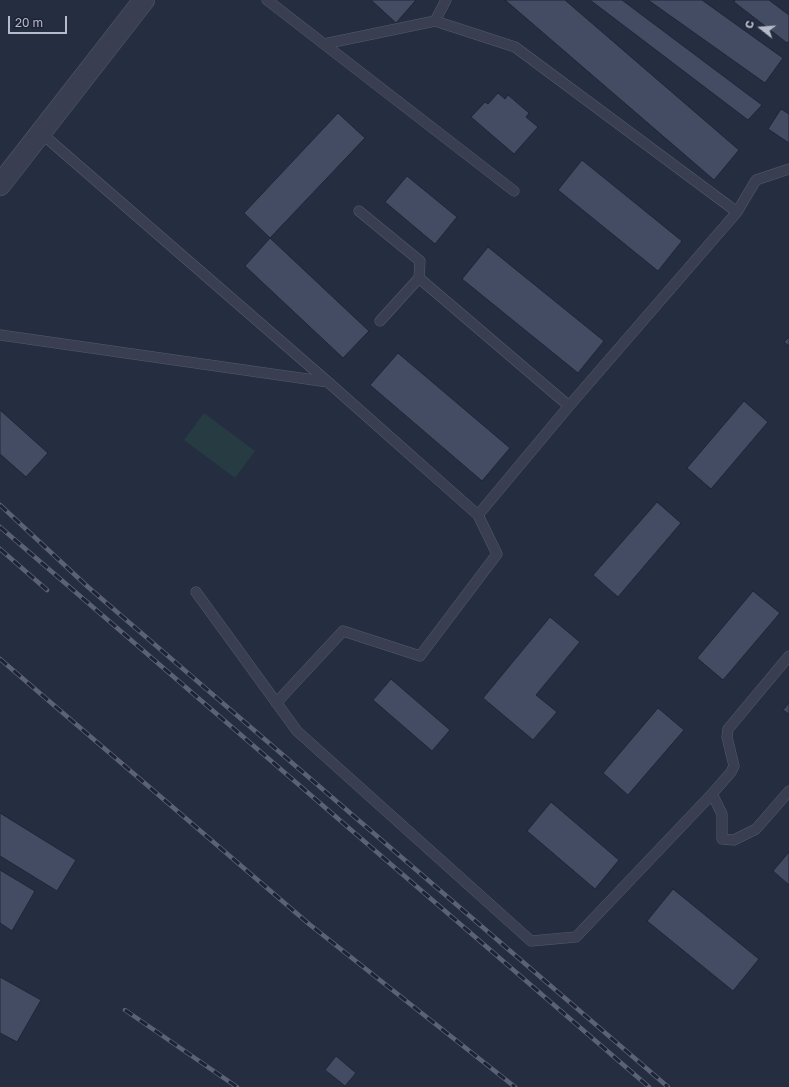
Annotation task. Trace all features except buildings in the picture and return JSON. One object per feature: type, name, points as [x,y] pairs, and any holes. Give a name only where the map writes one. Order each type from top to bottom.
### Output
[{"type":"street","points":[[0,185],[144,0]]},
{"type":"lane","points":[[267,0],[514,191]]},
{"type":"lane","points":[[435,21],[446,0]]},
{"type":"lane","points":[[324,44],[435,21],[515,47],[737,212]]},
{"type":"lane","points":[[41,132],[328,382],[478,516],[497,554],[420,656],[343,631],[276,703]]},
{"type":"lane","points":[[478,516],[569,406],[737,212],[756,180],[789,170]]},
{"type":"lane","points":[[359,211],[420,260],[419,278],[380,321]]},
{"type":"lane","points":[[419,278],[569,406]]},
{"type":"lane","points":[[0,335],[328,382]]},
{"type":"lane","points":[[196,592],[297,731],[531,941],[576,937],[712,794],[731,772],[734,766],[727,737],[728,729],[789,656]]},
{"type":"lane","points":[[712,794],[722,814],[722,839],[734,840],[756,829],[789,791]]},
{"type":"shaded area","points":[[204,413],[255,451],[235,478],[184,440]]},
{"type":"railway","points":[[0,505],[88,587],[668,1087]]},
{"type":"railway","points":[[0,527],[649,1087]]},
{"type":"railway","points":[[0,549],[47,590]]},
{"type":"railway","points":[[0,659],[309,924],[515,1087]]},
{"type":"railway","points":[[125,1010],[237,1087]]}]
